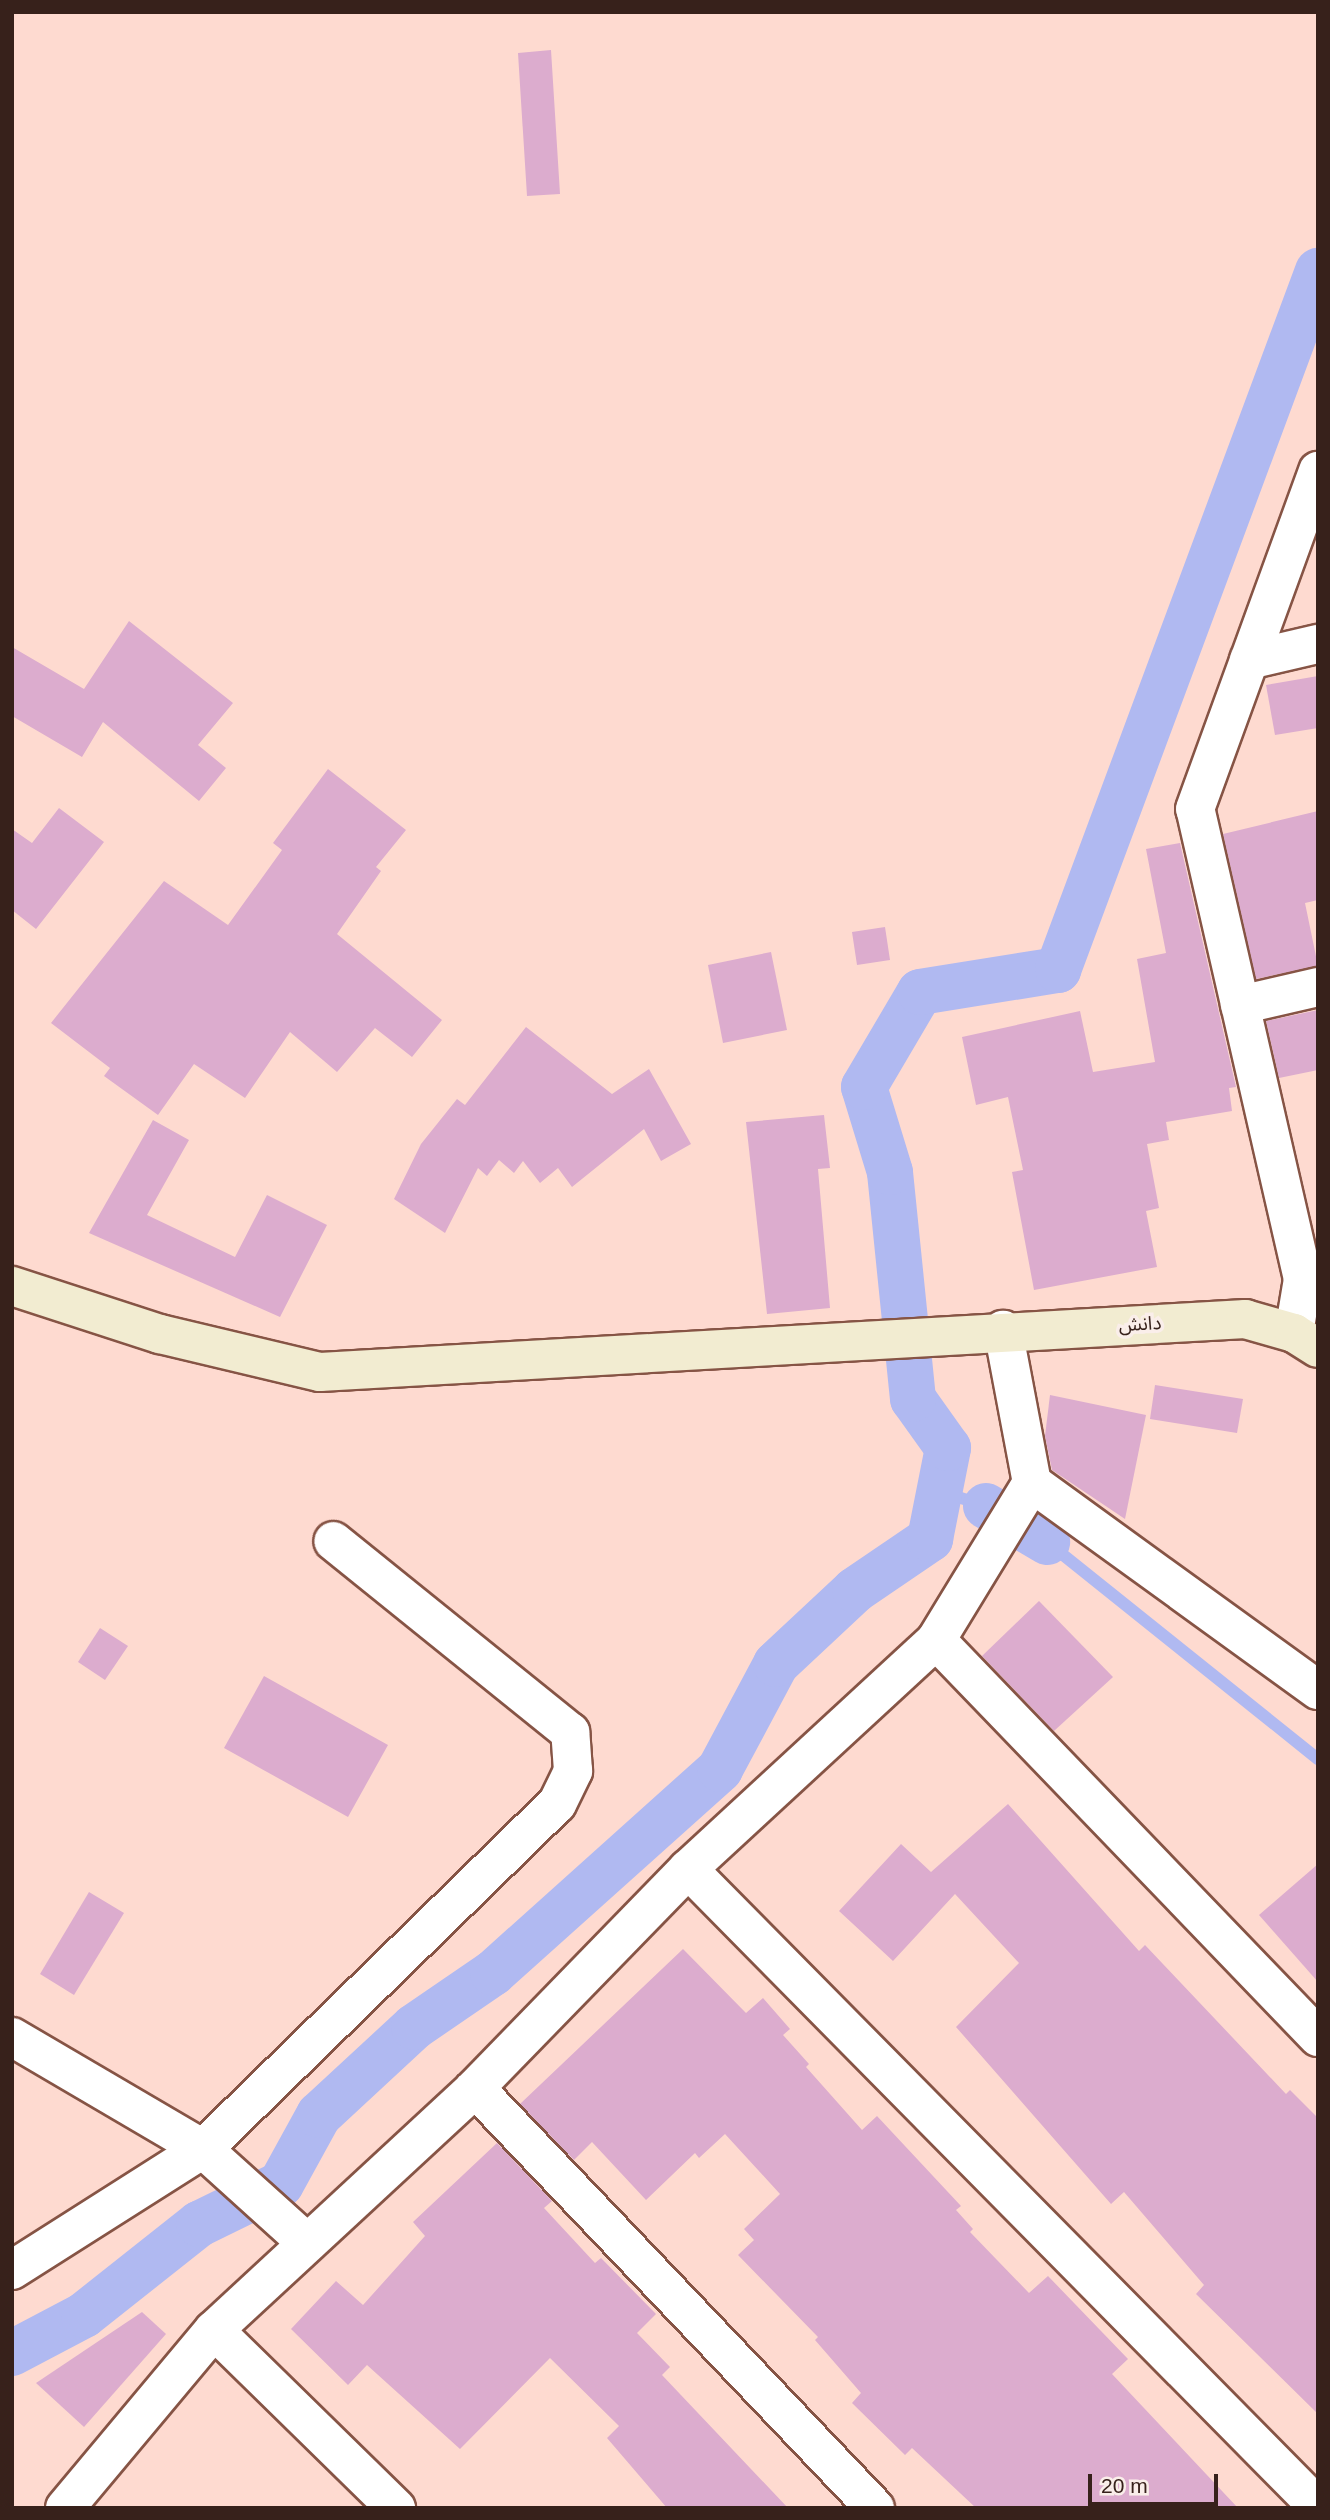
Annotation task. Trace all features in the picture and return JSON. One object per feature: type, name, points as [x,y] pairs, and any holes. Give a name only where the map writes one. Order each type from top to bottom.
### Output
[{"type":"main road","name":"دانش","points":[[12,1286],[160,1334],[320,1372],[821,1347],[957,1332],[1245,1319],[1306,1340]]},
{"type":"street","points":[[1306,1340],[1310,1280],[1240,1006],[1195,810],[1318,471]]},
{"type":"street","points":[[1249,660],[1318,644]]},
{"type":"street","points":[[1240,1006],[1318,987]]},
{"type":"street","points":[[65,2508],[214,2330],[475,2088],[688,1869],[936,1640],[1032,1483],[1003,1330]]},
{"type":"street","points":[[1032,1483],[1318,1690]]},
{"type":"street","points":[[12,2270],[203,2149],[557,1804],[573,1771],[569,1732],[332,1541]]},
{"type":"street","points":[[936,1640],[1318,2037]]},
{"type":"street","points":[[688,1869],[1318,2507]]},
{"type":"street","points":[[12,2038],[203,2149],[306,2242]]},
{"type":"street","points":[[475,2088],[875,2508]]},
{"type":"street","points":[[214,2330],[396,2508]]},
{"type":"building","points":[[551,50],[560,194],[527,196],[518,53]]},
{"type":"building","points":[[129,621],[233,703],[198,745],[226,768],[199,801],[103,722],[82,757],[12,716],[12,647],[84,689]]},
{"type":"building","points":[[1318,676],[1318,728],[1275,735],[1266,685]]},
{"type":"building","points":[[328,769],[406,830],[376,867],[381,871],[337,934],[442,1020],[412,1057],[375,1028],[337,1072],[290,1032],[245,1098],[194,1064],[158,1115],[104,1076],[110,1068],[51,1023],[164,881],[228,925],[282,850],[273,843]]},
{"type":"building","points":[[59,808],[104,842],[36,929],[12,910],[12,829],[32,843]]},
{"type":"building","points":[[1318,811],[1318,900],[1305,903],[1318,966],[1256,979],[1223,834]]},
{"type":"building","points":[[1180,843],[1236,1087],[1229,1088],[1232,1111],[1166,1122],[1169,1140],[1147,1144],[1159,1208],[1146,1211],[1157,1267],[1034,1290],[1012,1172],[1023,1170],[1008,1097],[976,1105],[962,1037],[1080,1011],[1093,1072],[1155,1062],[1137,959],[1166,953],[1146,849]]},
{"type":"building","points":[[885,927],[890,960],[857,965],[852,932]]},
{"type":"building","points":[[771,952],[787,1030],[723,1043],[708,965]]},
{"type":"building","points":[[1318,1010],[1318,1070],[1279,1078],[1266,1021]]},
{"type":"building","points":[[526,1027],[612,1094],[649,1069],[691,1144],[661,1161],[644,1129],[572,1187],[558,1168],[540,1183],[523,1161],[514,1173],[499,1160],[487,1176],[478,1168],[445,1233],[394,1199],[421,1144],[457,1099],[465,1105]]},
{"type":"building","points":[[824,1115],[830,1168],[818,1169],[830,1308],[767,1314],[746,1122]]},
{"type":"building","points":[[153,1120],[189,1140],[147,1215],[235,1257],[267,1195],[327,1225],[280,1317],[89,1233]]},
{"type":"building","points":[[1155,1385],[1243,1399],[1237,1433],[1150,1419]]},
{"type":"building","points":[[1050,1395],[1146,1415],[1125,1519],[1052,1470],[1045,1436]]},
{"type":"building","points":[[1039,1601],[1113,1677],[1054,1731],[982,1656]]},
{"type":"building","points":[[100,1628],[128,1646],[105,1680],[78,1662]]},
{"type":"building","points":[[264,1676],[388,1745],[348,1817],[224,1748]]},
{"type":"building","points":[[1008,1804],[1139,1951],[1145,1945],[1286,2094],[1290,2090],[1318,2118],[1318,2414],[1196,2294],[1204,2285],[1124,2192],[1111,2204],[956,2027],[1019,1963],[955,1894],[893,1961],[839,1911],[901,1844],[931,1872]]},
{"type":"building","points":[[1318,1864],[1318,1982],[1259,1915]]},
{"type":"building","points":[[89,1892],[124,1913],[74,1995],[40,1974]]},
{"type":"building","points":[[683,1949],[746,2013],[763,1998],[790,2029],[783,2035],[809,2064],[806,2067],[862,2130],[877,2116],[961,2206],[956,2210],[973,2229],[970,2232],[1029,2293],[1048,2276],[1128,2359],[1112,2374],[1238,2508],[976,2508],[912,2448],[905,2455],[852,2403],[861,2393],[815,2340],[818,2337],[738,2255],[754,2240],[744,2229],[780,2194],[725,2134],[699,2158],[695,2153],[646,2200],[592,2142],[574,2160],[520,2104]]},
{"type":"building","points":[[497,2143],[552,2201],[544,2208],[595,2263],[601,2258],[656,2314],[637,2333],[670,2367],[662,2375],[788,2508],[667,2508],[607,2438],[619,2426],[550,2358],[460,2449],[367,2365],[348,2385],[291,2329],[336,2281],[363,2305],[425,2236],[413,2222]]},
{"type":"building","points":[[142,2312],[166,2334],[84,2427],[36,2383]]},
{"type":"waterway","points":[[12,2353],[84,2315],[199,2224],[281,2184],[319,2115],[414,2027],[493,1973],[720,1769],[776,1664],[855,1590],[930,1539],[948,1448],[913,1399],[890,1172],[864,1087],[920,992],[1058,970],[1318,271]]},
{"type":"waterway","points":[[939,1491],[986,1506]]},
{"type":"waterway","points":[[986,1506],[1047,1542]]},
{"type":"waterway","points":[[1047,1542],[1318,1759]]}]
